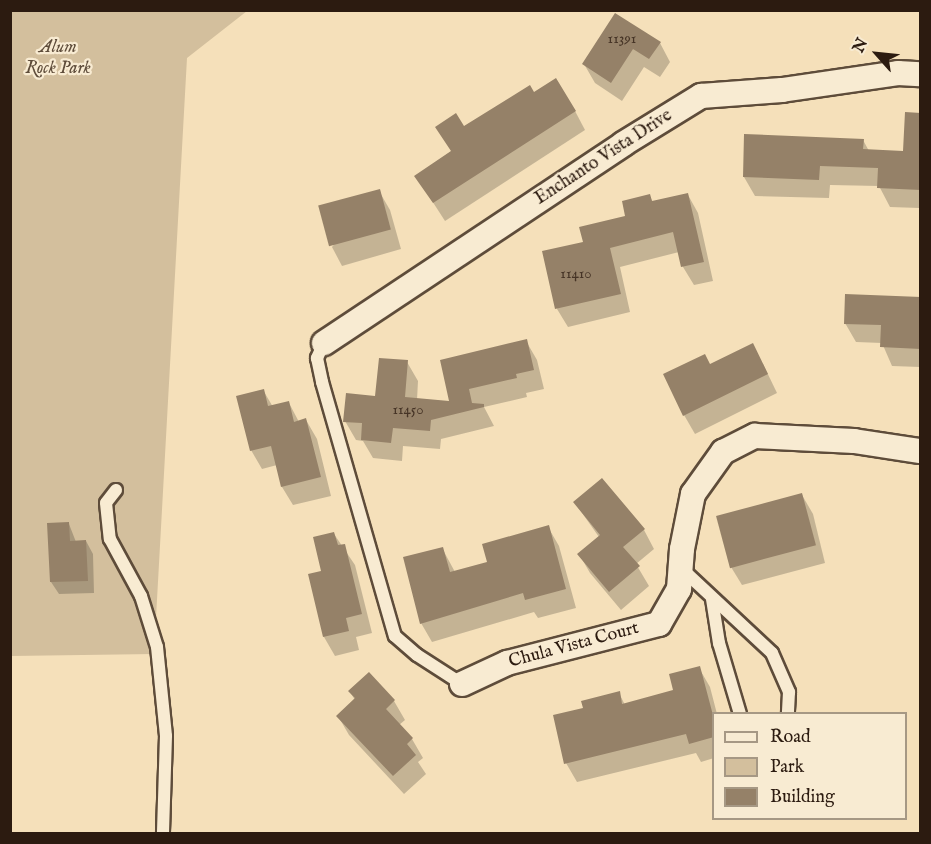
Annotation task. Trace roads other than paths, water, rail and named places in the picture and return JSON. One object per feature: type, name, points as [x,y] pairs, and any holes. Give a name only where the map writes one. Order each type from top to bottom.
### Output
[{"type":"street","name":"Enchanto Vista Drive","points":[[324,343],[623,144],[701,96],[782,90],[898,73],[921,74]]},
{"type":"street","name":"Chula Vista Court","points":[[462,684],[507,663],[659,624],[680,590],[681,568],[693,494],[723,452],[755,436],[854,441],[921,451]]},
{"type":"lane","points":[[324,343],[317,358],[322,382],[395,636],[417,655],[462,684]]},
{"type":"lane","points":[[116,490],[106,503],[110,539],[141,596],[157,647],[166,736],[163,834]]},
{"type":"lane","points":[[681,568],[771,653],[789,692],[788,712]]},
{"type":"lane","points":[[712,599],[719,643],[739,712]]},
{"type":"park label","name":"Alum Rock Park","points":[[58,59]]}]
